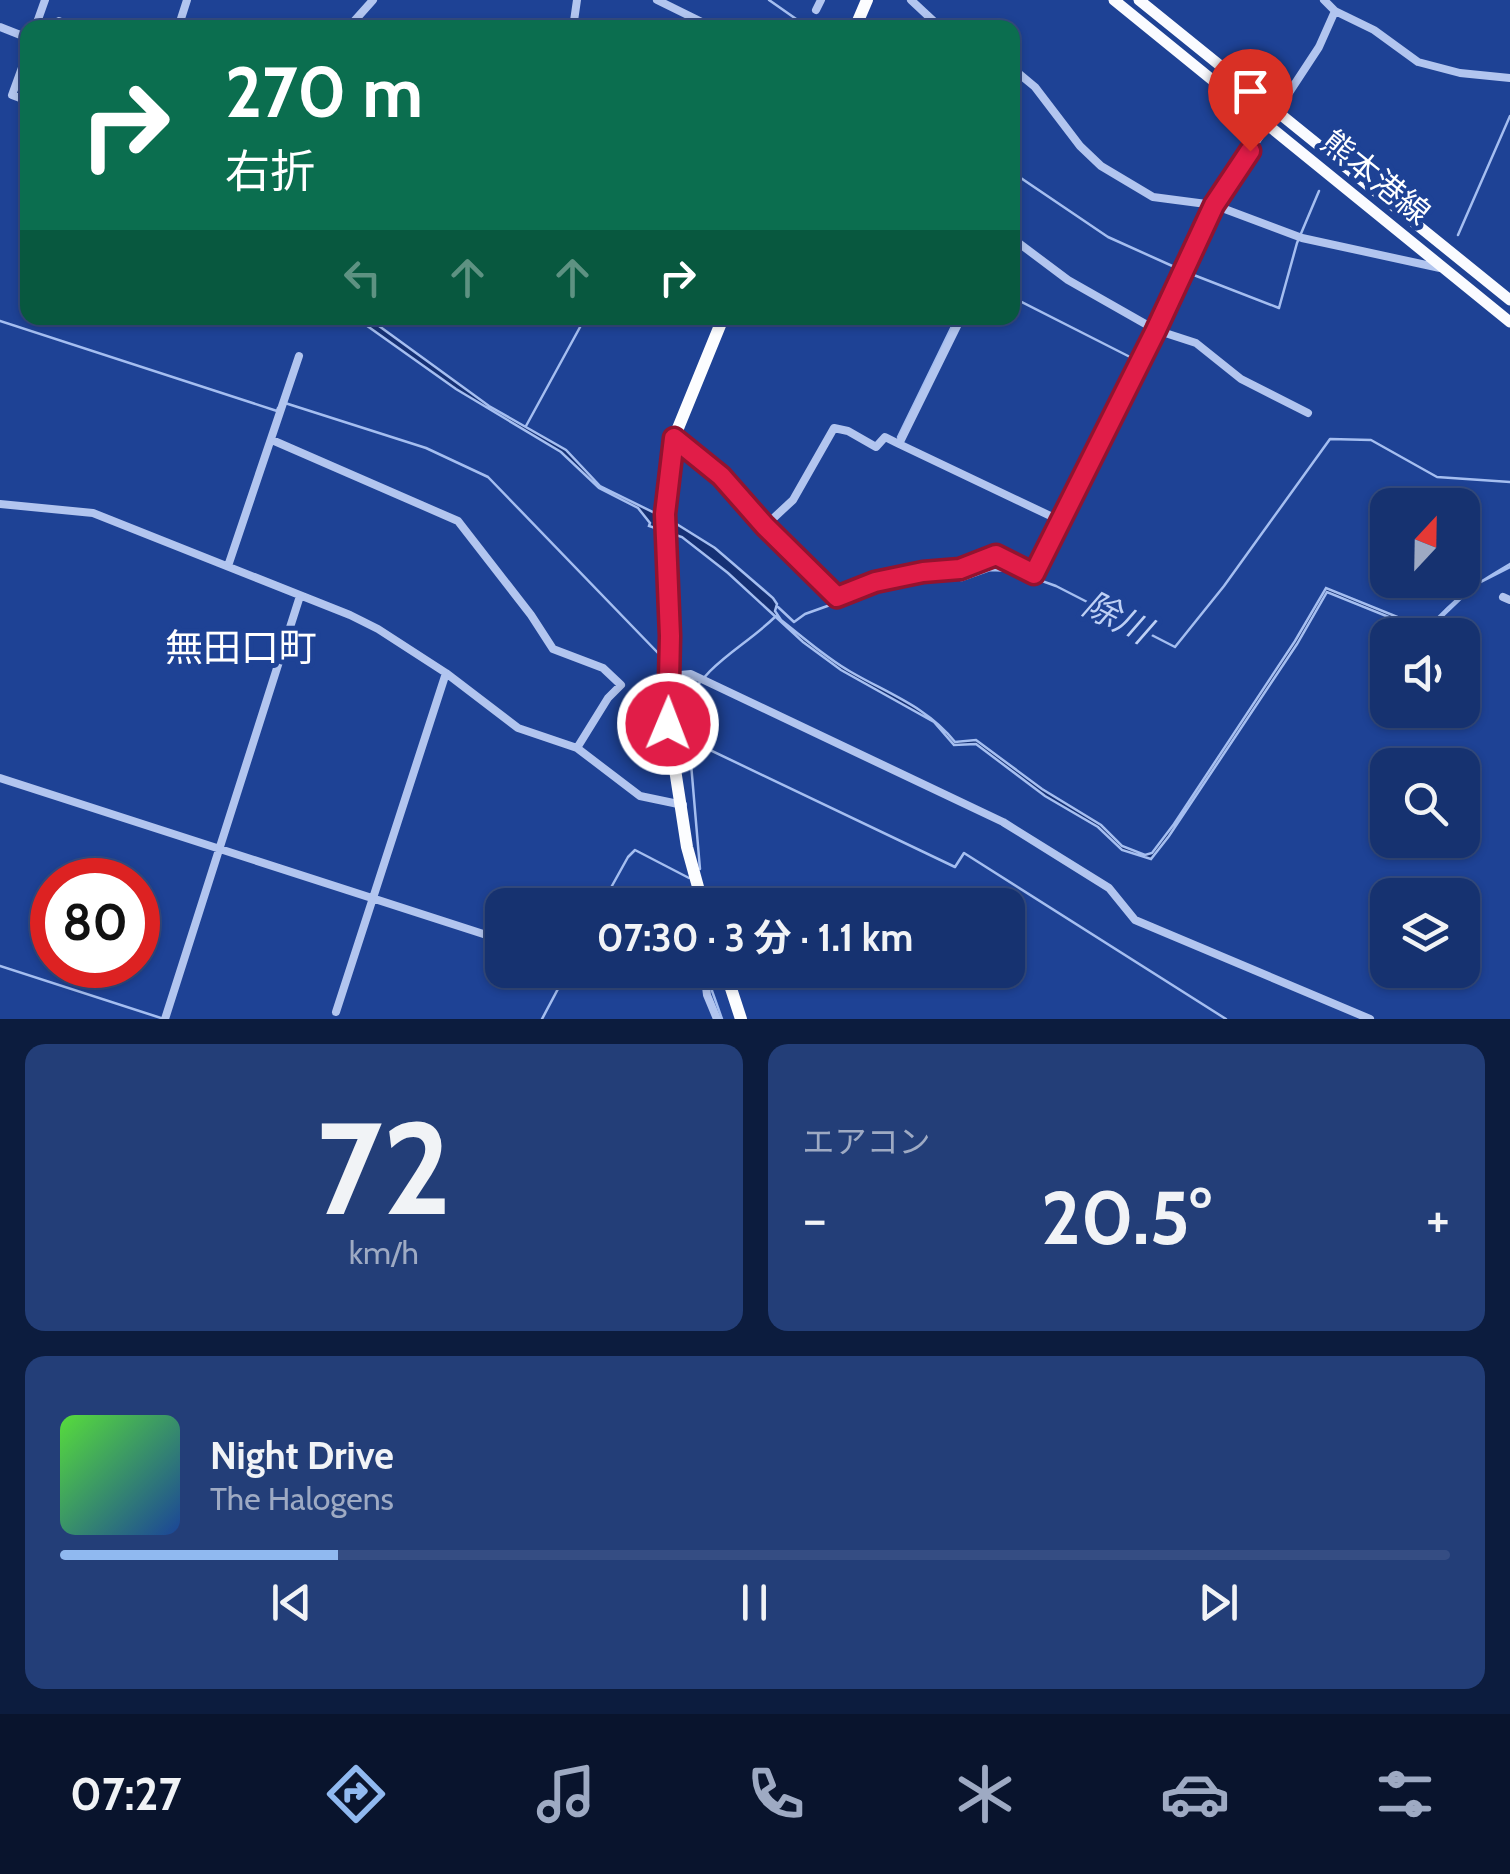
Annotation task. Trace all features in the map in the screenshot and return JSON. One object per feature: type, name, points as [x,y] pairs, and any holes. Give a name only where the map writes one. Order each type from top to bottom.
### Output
[{"type":"highway","points":[[697,888],[668,724],[665,514],[674,438],[720,325]]},
{"type":"highway","points":[[731,988],[740,1019]]},
{"type":"main road","name":"熊本港線","points":[[1114,0],[1510,322]]},
{"type":"main road","name":"熊本港線","points":[[1140,0],[1510,300]]},
{"type":"street","points":[[657,0],[698,20]]},
{"type":"street","points":[[816,10],[821,0]]},
{"type":"street","points":[[910,0],[932,20]]},
{"type":"street","points":[[1324,0],[1335,11],[1374,30],[1418,62],[1460,73],[1510,78]]},
{"type":"street","points":[[1278,111],[1319,47],[1335,11]]},
{"type":"street","points":[[20,72],[12,95],[20,98]]},
{"type":"street","points":[[1020,74],[1036,87],[1080,146],[1114,176],[1152,197],[1214,205],[1302,238],[1445,269]]},
{"type":"street","points":[[674,438],[721,476],[837,597],[900,576],[960,569],[990,555],[1034,574],[1214,205],[1268,124]]},
{"type":"street","points":[[1020,244],[1068,280],[1156,330],[1196,343],[1241,379],[1308,412]]},
{"type":"street","points":[[899,444],[958,325]]},
{"type":"street","points":[[228,566],[298,356]]},
{"type":"street","points":[[765,526],[793,500],[834,428],[876,446],[886,438],[1060,521]]},
{"type":"street","points":[[272,440],[458,521],[554,649],[603,668],[621,685],[608,698],[577,748]]},
{"type":"street","points":[[0,504],[93,513],[378,629],[446,673],[518,728],[577,748],[640,796],[683,804]]},
{"type":"street","points":[[164,1019],[300,596]]},
{"type":"street","points":[[336,1012],[446,673]]},
{"type":"street","points":[[669,676],[690,674],[1003,822],[1109,888],[1136,920],[1370,1019]]},
{"type":"street","points":[[0,778],[485,934]]},
{"type":"street","points":[[706,988],[717,1019]]},
{"type":"water","points":[[366,325],[378,325],[489,406],[566,450],[600,486],[675,523],[715,548],[773,598],[781,620],[833,660],[920,710],[944,730],[955,742],[976,740],[1042,789],[1101,825],[1122,846],[1145,855],[1152,853],[1174,824],[1326,588],[1400,618],[1327,592],[1297,644],[1151,859],[1122,850],[1098,827],[1045,796],[976,744],[954,745],[934,722],[841,670],[803,642],[682,537],[649,526],[638,508],[599,488],[561,452],[456,389]]},
{"type":"waterway","points":[[769,0],[798,20]]},
{"type":"waterway","points":[[1458,235],[1510,116]]},
{"type":"waterway","points":[[1020,177],[1108,237],[1179,269]]},
{"type":"waterway","points":[[1186,272],[1279,308],[1297,243],[1319,191]]},
{"type":"waterway","points":[[1020,301],[1134,359]]},
{"type":"waterway","points":[[0,321],[277,411],[278,408]]},
{"type":"waterway","points":[[526,426],[581,325]]},
{"type":"waterway","points":[[898,437],[953,325]]},
{"type":"waterway","points":[[285,403],[426,448],[488,477],[659,654]]},
{"type":"waterway","name":"除川","points":[[918,576],[962,580],[990,570],[1014,571],[1056,586],[1175,647],[1330,439],[1371,440],[1437,477],[1510,482]]},
{"type":"waterway","name":"除川","points":[[778,607],[794,622],[805,614],[900,580]]},
{"type":"waterway","points":[[700,869],[689,740],[681,711],[702,679],[776,616]]},
{"type":"waterway","points":[[689,740],[955,867],[964,853],[1226,1019]]},
{"type":"waterway","points":[[611,888],[635,850],[689,878]]},
{"type":"waterway","points":[[0,966],[164,1019]]},
{"type":"waterway","points":[[542,1019],[558,988]]},
{"type":"waterway","points":[[711,988],[722,1019]]},
{"type":"district","name":"無田口町","points":[[241,647]]},
{"type":"route","points":[[668,724],[670,636],[665,514],[674,438],[721,476],[837,597],[900,576],[960,569],[990,555],[1034,574],[1214,205],[1250,151]]}]
